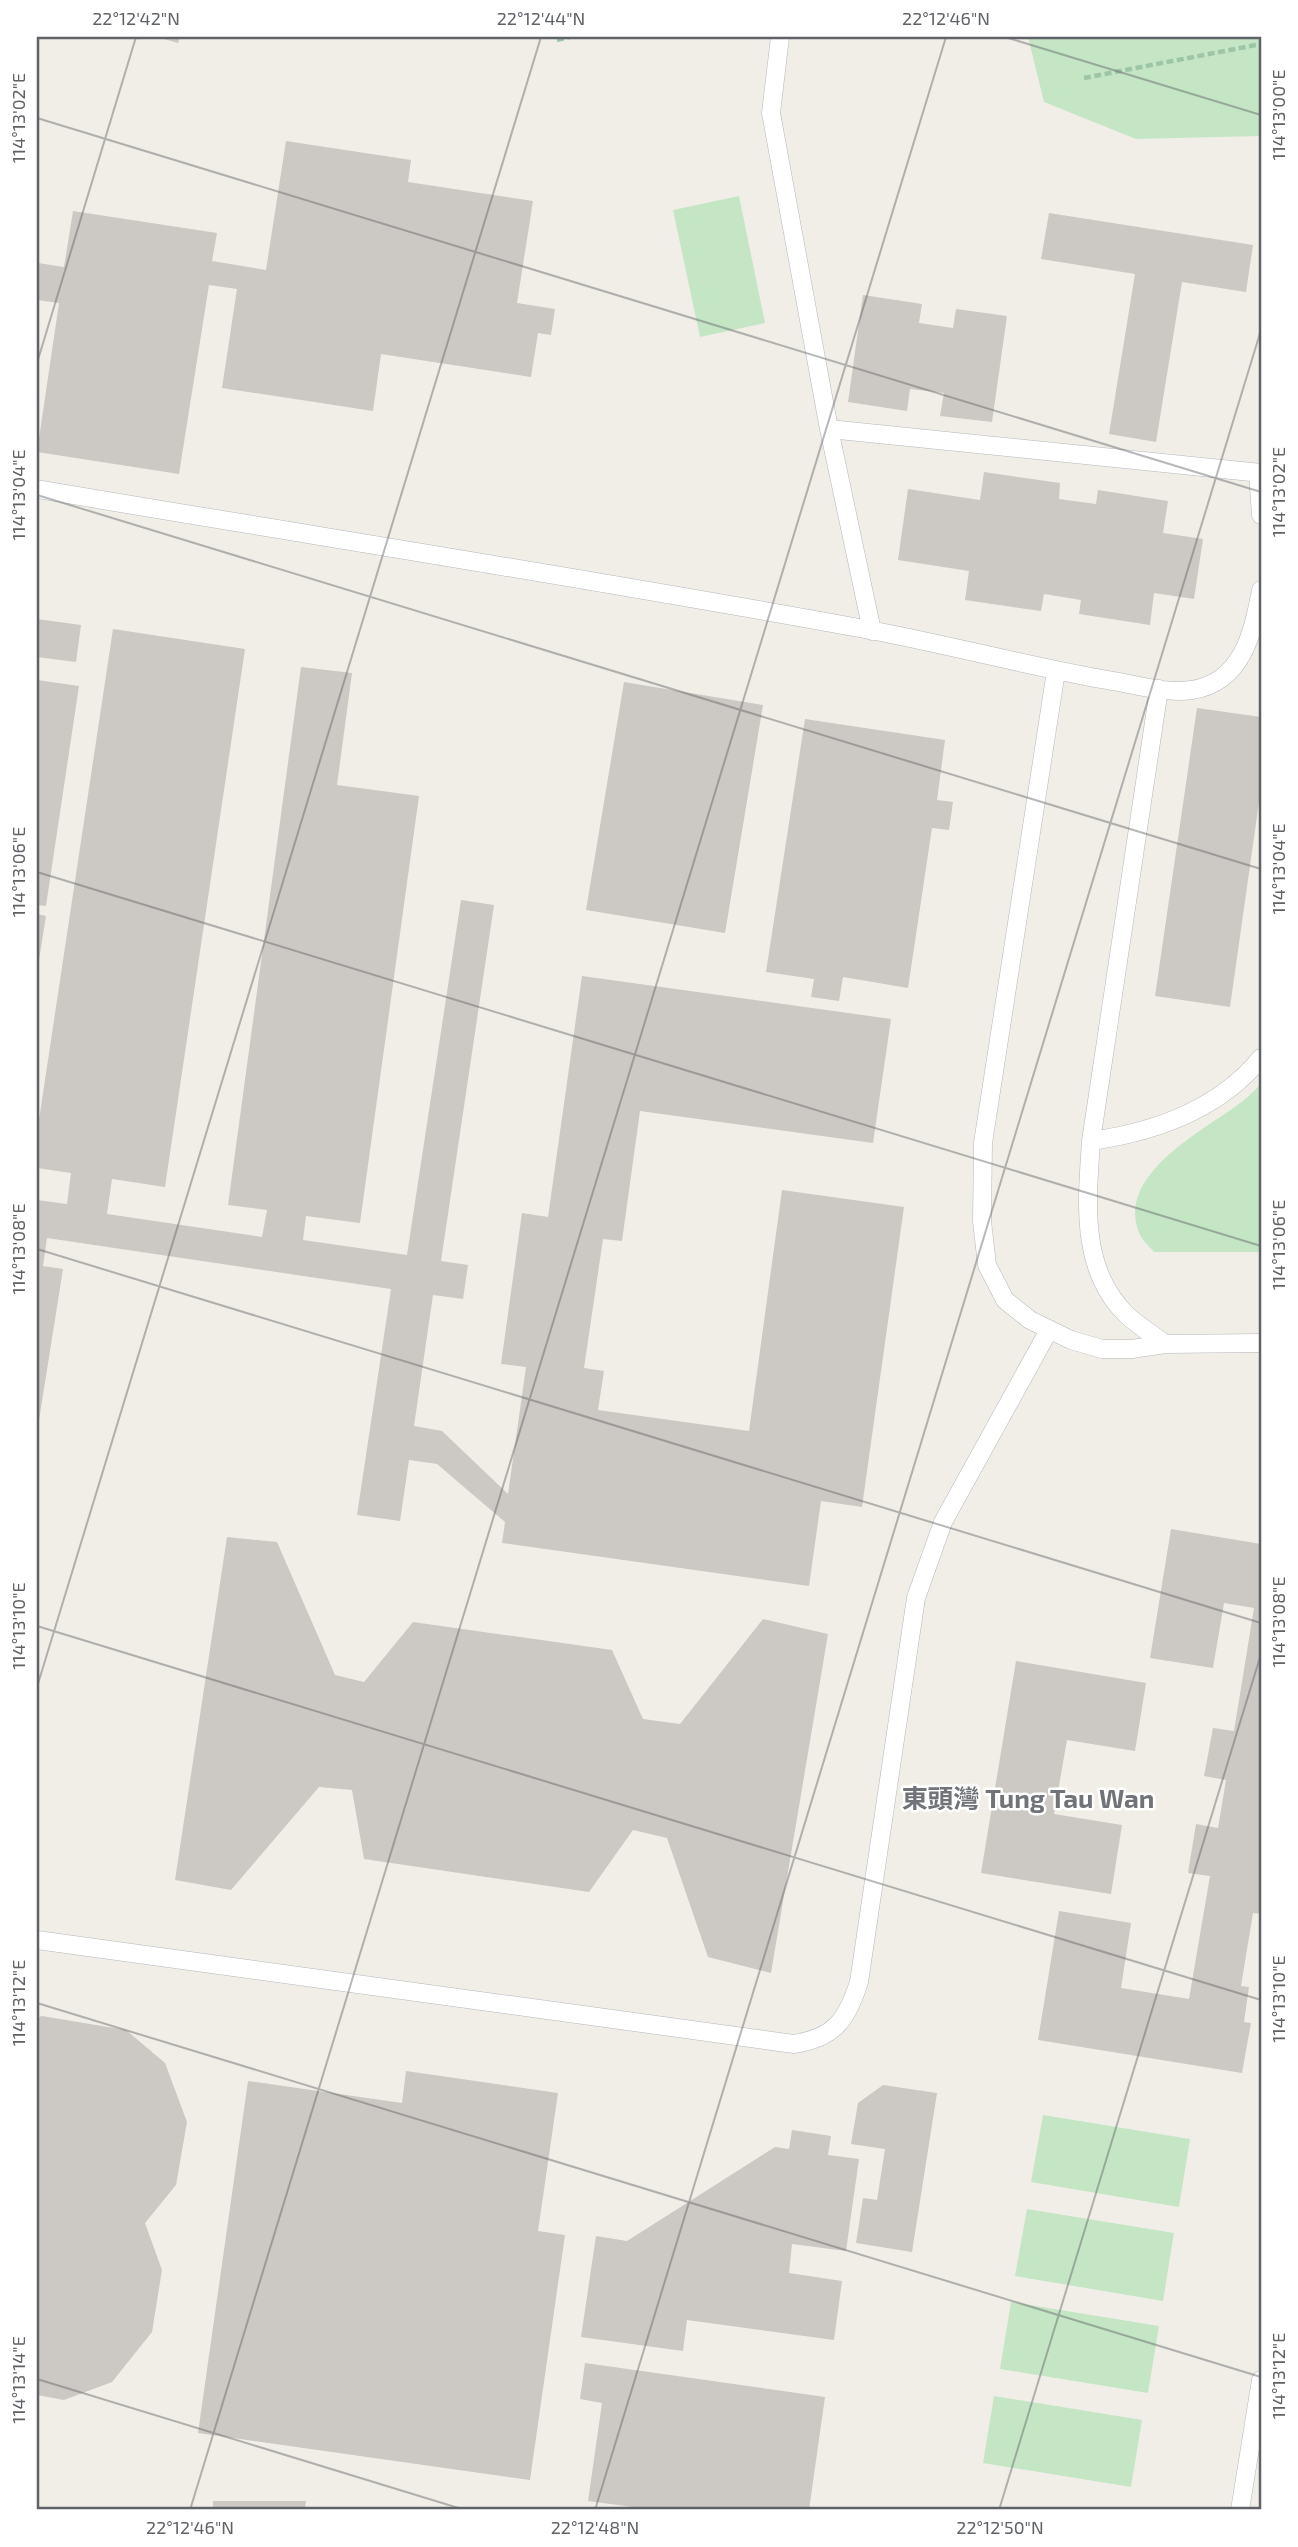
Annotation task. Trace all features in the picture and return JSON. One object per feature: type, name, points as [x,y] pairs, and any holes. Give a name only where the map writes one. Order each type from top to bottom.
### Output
[{"type":"lane","points":[[780,37],[771,113],[829,429],[872,631]]},
{"type":"lane","points":[[829,429],[1260,473],[1261,515]]},
{"type":"lane","points":[[37,489],[872,631],[1056,671],[1159,689],[1192,690],[1216,681],[1231,669],[1247,648],[1261,590]]},
{"type":"lane","points":[[1056,671],[983,1143],[982,1221],[987,1265],[1005,1300],[1030,1320],[1071,1340],[1102,1349],[1132,1349],[1164,1344],[1261,1343]]},
{"type":"lane","points":[[1159,689],[1091,1141],[1086,1206],[1089,1238],[1099,1275],[1129,1317],[1164,1344]]},
{"type":"lane","points":[[1091,1141],[1128,1136],[1163,1126],[1186,1115],[1228,1089],[1261,1058]]},
{"type":"lane","points":[[37,1940],[794,2044],[814,2041],[832,2032],[847,2013],[859,1982],[916,1598],[943,1522],[1049,1330]]},
{"type":"lane","points":[[1240,2510],[1261,2380]]},
{"type":"path","points":[[557,40],[569,37]]},
{"type":"path","points":[[1084,78],[1261,44]]},
{"type":"green space","points":[[1028,37],[1261,37],[1261,136],[1136,139],[1044,102]]},
{"type":"green space","points":[[739,196],[765,323],[700,337],[673,210]]},
{"type":"green space","points":[[1261,1084],[1261,1252],[1154,1252],[1140,1235],[1135,1214],[1139,1194],[1149,1176],[1183,1143],[1239,1104]]},
{"type":"green space","points":[[1043,2115],[1190,2139],[1179,2207],[1031,2182]]},
{"type":"green space","points":[[1027,2209],[1174,2233],[1163,2301],[1015,2276]]},
{"type":"green space","points":[[1011,2302],[1159,2326],[1148,2393],[1000,2369]]},
{"type":"green space","points":[[994,2396],[1142,2420],[1131,2487],[983,2463]]},
{"type":"building","points":[[157,37],[180,37],[178,43]]},
{"type":"building","points":[[286,141],[411,160],[408,182],[533,201],[517,303],[555,309],[551,335],[538,333],[531,377],[381,354],[373,411],[222,388],[237,289],[209,285],[179,474],[37,452],[59,303],[37,300],[38,263],[64,267],[73,211],[217,233],[212,261],[266,270]]},
{"type":"building","points":[[1049,213],[1253,245],[1246,292],[1182,282],[1156,442],[1109,434],[1135,274],[1041,259]]},
{"type":"building","points":[[863,295],[922,304],[919,323],[953,328],[956,309],[1007,316],[992,422],[940,416],[944,393],[910,389],[907,411],[848,402]]},
{"type":"building","points":[[984,472],[1060,483],[1059,499],[1096,504],[1098,490],[1168,501],[1163,533],[1203,539],[1194,599],[1154,593],[1150,625],[1079,614],[1081,600],[1044,594],[1041,611],[965,600],[969,571],[898,560],[908,489],[980,500]]},
{"type":"building","points":[[37,619],[81,625],[76,662],[37,657]]},
{"type":"building","points":[[113,629],[245,649],[165,1187],[112,1179],[107,1214],[262,1237],[267,1210],[228,1205],[301,667],[352,673],[337,785],[419,796],[360,1223],[306,1216],[303,1240],[407,1255],[461,900],[494,905],[441,1261],[468,1265],[463,1299],[433,1295],[414,1426],[442,1431],[508,1494],[526,1367],[501,1364],[522,1213],[548,1217],[582,976],[891,1019],[873,1143],[640,1111],[622,1241],[603,1239],[584,1368],[604,1371],[598,1410],[749,1431],[782,1190],[904,1207],[862,1507],[821,1501],[809,1586],[502,1543],[505,1522],[437,1464],[409,1460],[400,1521],[357,1515],[391,1289],[47,1238],[43,1266],[63,1269],[37,1433],[37,1200],[67,1204],[71,1173],[37,1168],[37,1133]]},
{"type":"building","points":[[37,680],[79,686],[46,906],[37,905]]},
{"type":"building","points":[[624,682],[763,705],[725,933],[586,910]]},
{"type":"building","points":[[1197,708],[1261,717],[1261,788],[1230,1007],[1155,996]]},
{"type":"building","points":[[805,719],[945,740],[937,800],[953,802],[949,830],[932,828],[908,988],[843,977],[839,1001],[811,997],[814,979],[766,972]]},
{"type":"building","points":[[37,914],[46,916],[38,966],[37,966]]},
{"type":"building","points":[[1171,1529],[1261,1544],[1261,1914],[1253,1913],[1241,1986],[1249,1987],[1244,2022],[1251,2023],[1242,2073],[1038,2040],[1059,1911],[1131,1923],[1121,1988],[1189,1999],[1210,1876],[1188,1873],[1196,1824],[1218,1828],[1226,1780],[1204,1776],[1213,1728],[1234,1731],[1254,1608],[1224,1603],[1213,1668],[1150,1658]]},
{"type":"building","points":[[227,1537],[277,1542],[335,1675],[364,1682],[413,1622],[612,1650],[643,1719],[680,1724],[763,1619],[828,1634],[771,1973],[708,1957],[667,1838],[633,1830],[589,1892],[364,1859],[352,1790],[319,1787],[231,1890],[175,1880]]},
{"type":"building","points":[[1016,1661],[1146,1683],[1135,1751],[1067,1740],[1054,1814],[1122,1825],[1111,1894],[981,1873]]},
{"type":"building","points":[[42,2016],[126,2030],[165,2063],[187,2122],[176,2185],[145,2223],[162,2270],[152,2332],[112,2382],[64,2400],[37,2395],[37,2018]]},
{"type":"building","points":[[406,2071],[558,2093],[538,2231],[565,2235],[530,2480],[198,2433],[248,2081],[402,2103]]},
{"type":"building","points":[[883,2085],[937,2093],[912,2252],[856,2243],[863,2198],[877,2200],[885,2149],[851,2144],[858,2103]]},
{"type":"building","points":[[792,2130],[831,2136],[828,2155],[859,2159],[846,2251],[792,2244],[789,2273],[842,2281],[834,2340],[687,2320],[683,2351],[581,2337],[596,2236],[627,2241],[775,2147],[789,2149]]},
{"type":"building","points":[[585,2363],[825,2397],[809,2510],[655,2510],[588,2501],[602,2403],[580,2399]]},
{"type":"building","points":[[213,2501],[306,2501],[305,2510],[213,2510]]},
{"type":"district","name":"東頭灣 Tung Tau Wan","points":[[1028,1799]]}]
